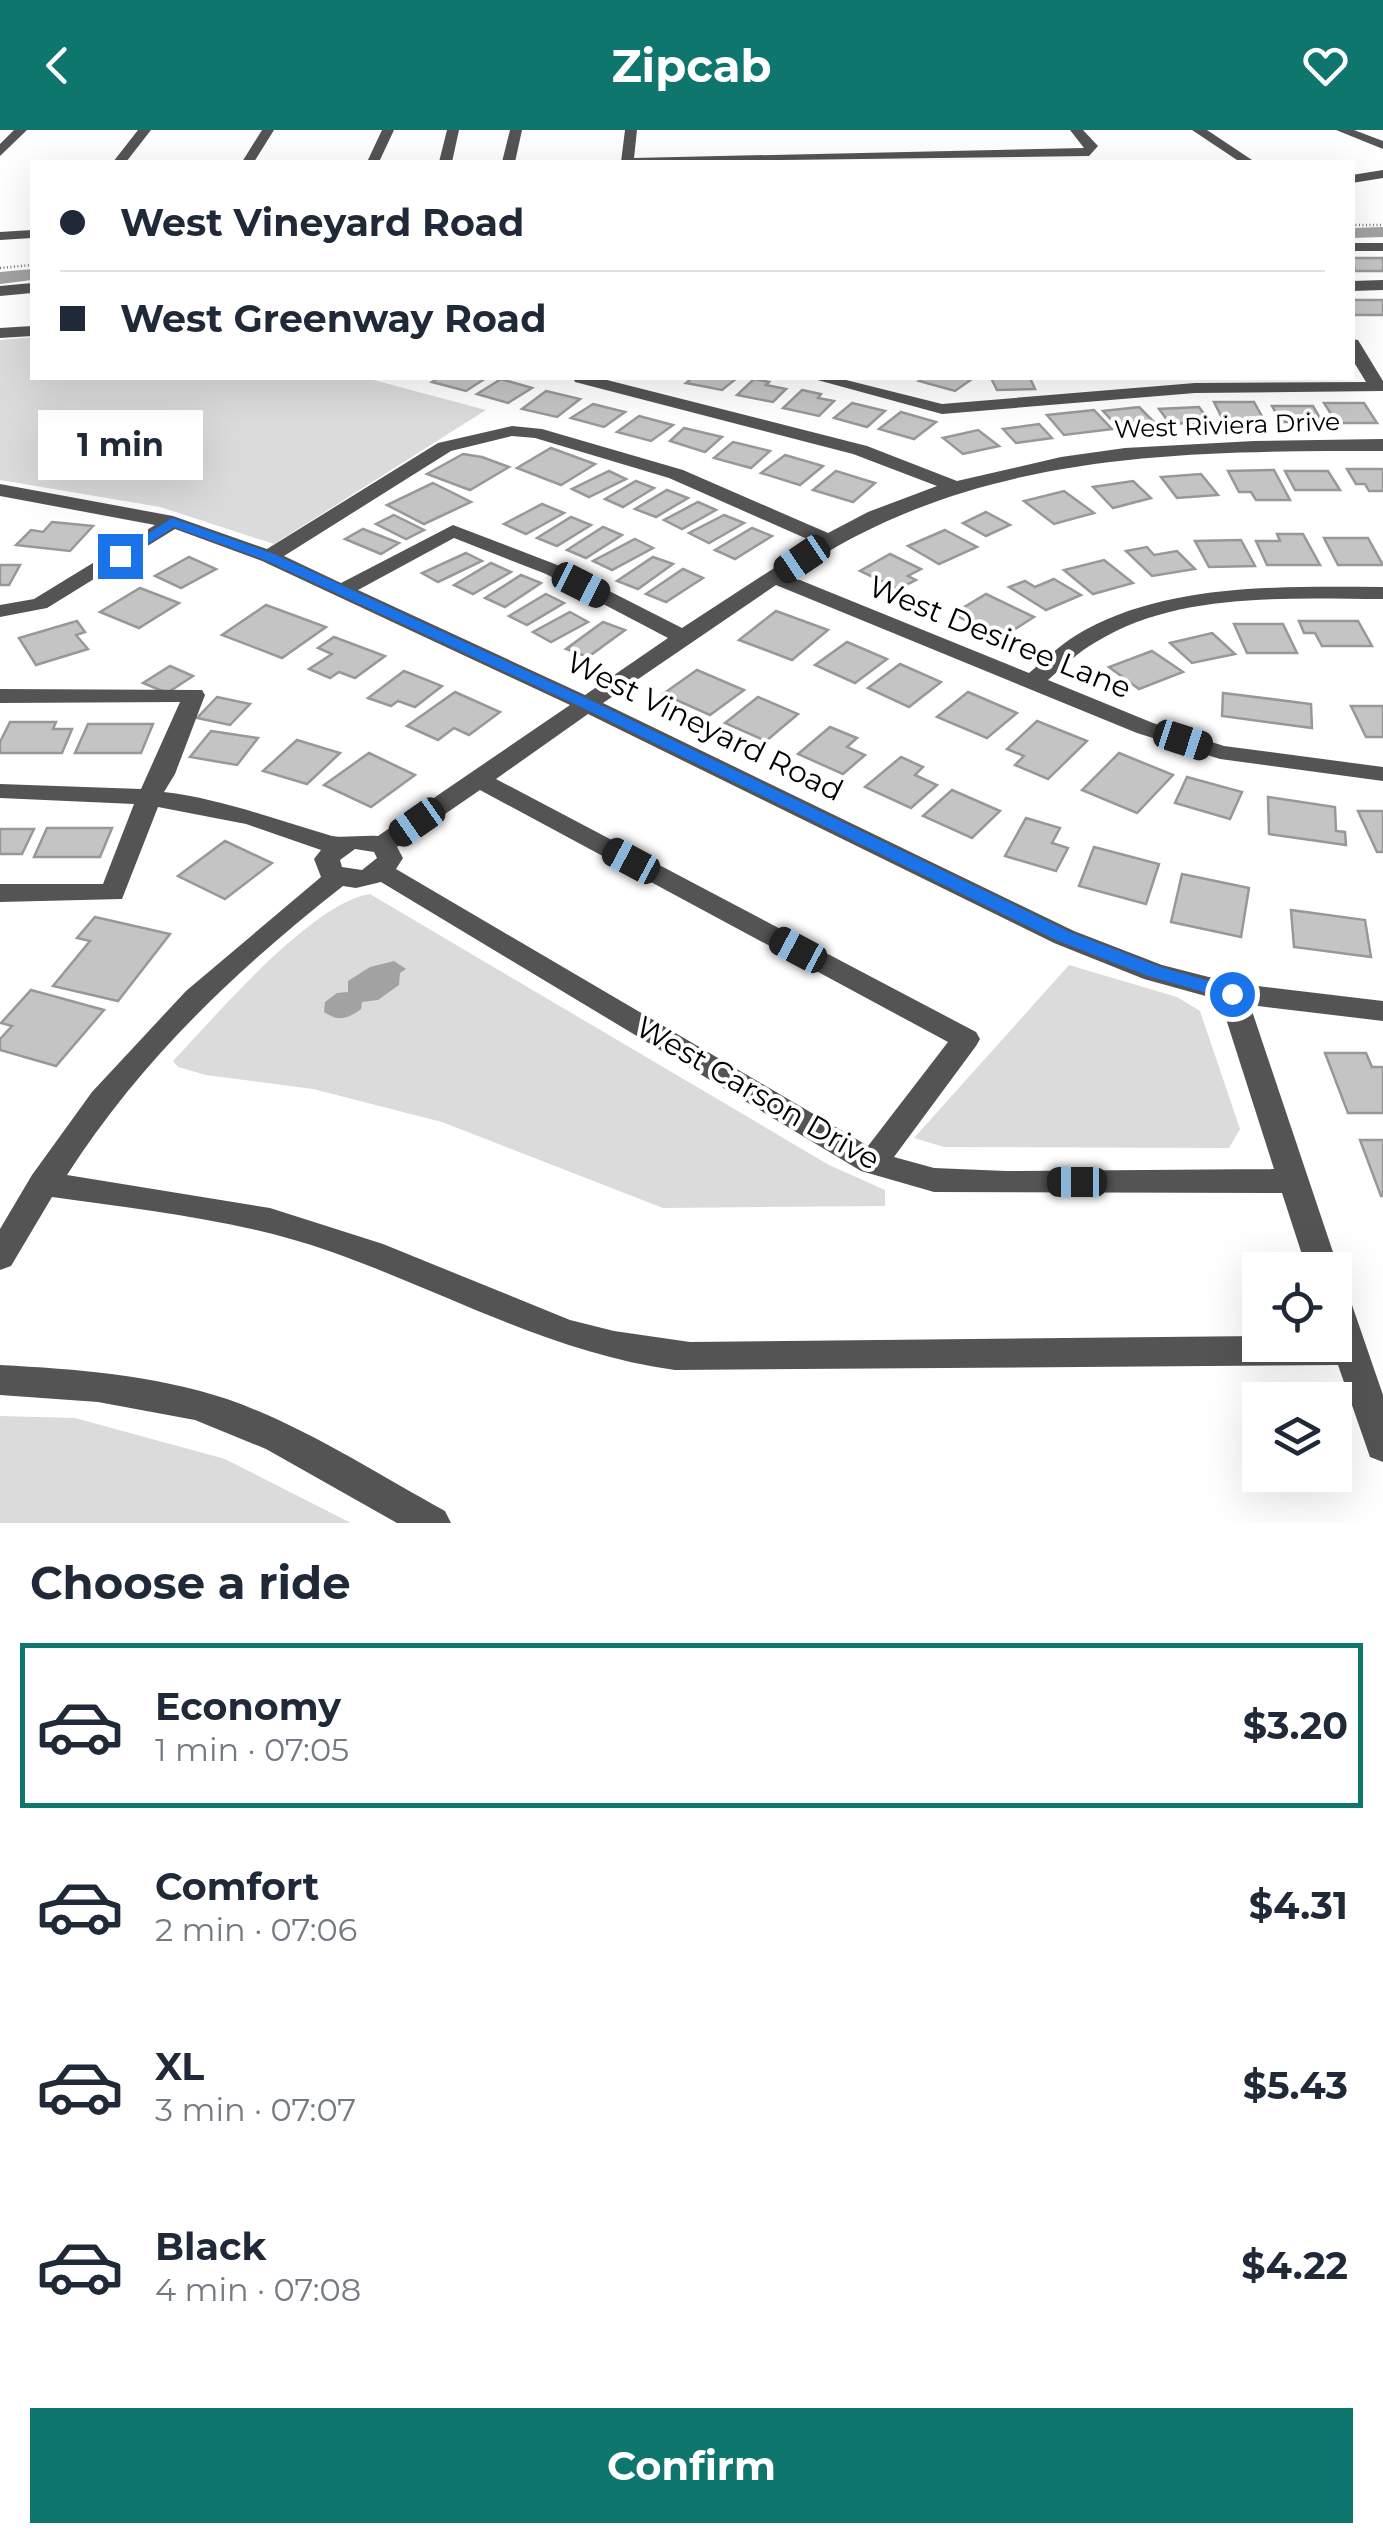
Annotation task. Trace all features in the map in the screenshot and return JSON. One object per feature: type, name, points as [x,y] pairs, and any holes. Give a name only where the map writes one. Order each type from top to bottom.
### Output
[{"type":"street","points":[[0,152],[21,130]]},
{"type":"street","points":[[121,160],[146,130]]},
{"type":"street","points":[[249,160],[268,130]]},
{"type":"street","points":[[374,160],[388,130]]},
{"type":"street","points":[[446,160],[453,130]]},
{"type":"street","points":[[508,160],[516,130]]},
{"type":"street","points":[[627,160],[631,130]]},
{"type":"street","points":[[719,160],[1089,152],[1091,146],[1076,130]]},
{"type":"street","points":[[1198,130],[1245,160]]},
{"type":"street","points":[[1342,130],[1383,145]]},
{"type":"street","points":[[1355,179],[1383,174]]},
{"type":"street","points":[[0,236],[30,234]]},
{"type":"street","points":[[1355,247],[1383,248]]},
{"type":"street","points":[[1355,286],[1383,286]]},
{"type":"street","points":[[0,290],[30,288]]},
{"type":"street","points":[[0,333],[30,331]]},
{"type":"street","points":[[827,380],[942,409],[1115,386],[1378,387],[1355,349]]},
{"type":"street","points":[[589,380],[860,450],[956,487]]},
{"type":"street","points":[[637,392],[653,380]]},
{"type":"street","points":[[270,557],[446,448],[512,431],[536,433],[676,474],[829,541]]},
{"type":"street","name":"West Riviera Drive","points":[[382,858],[478,779],[682,637],[829,541],[876,516],[956,487],[1049,463],[1138,450],[1383,445]]},
{"type":"street","name":"West Vineyard Road","points":[[2,494],[172,522],[270,557],[586,704],[1064,936],[1154,972],[1232,994],[1383,1011]]},
{"type":"street","points":[[0,612],[40,604],[172,522]]},
{"type":"street","points":[[339,592],[453,531],[553,570],[682,637]]},
{"type":"street","name":"West Desiree Lane","points":[[775,578],[1146,728],[1220,752],[1383,774]]},
{"type":"street","points":[[1032,682],[1093,634],[1170,606],[1289,594],[1383,593]]},
{"type":"street","points":[[0,696],[194,695],[163,774],[150,794],[113,892],[0,894]]},
{"type":"street","points":[[478,779],[966,1038],[872,1164]]},
{"type":"street","points":[[0,791],[150,794],[242,812],[338,847]]},
{"type":"street","points":[[361,840],[382,858],[360,880],[338,877],[327,866],[331,852],[361,840]]},
{"type":"street","name":"West Carson Drive","points":[[382,858],[872,1164],[934,1180],[1006,1183],[1293,1181]]},
{"type":"street","points":[[0,1256],[43,1184],[120,1079],[236,959],[338,877]]},
{"type":"street","points":[[1232,994],[1317,1252]]},
{"type":"street","points":[[43,1184],[153,1198],[306,1232],[341,1242],[569,1334],[630,1350],[710,1357],[1242,1351]]},
{"type":"street","points":[[1352,1356],[1383,1446]]},
{"type":"street","points":[[0,1380],[115,1388],[192,1404],[256,1427],[432,1523]]},
{"type":"path","points":[[1355,225],[1383,224]]},
{"type":"path","points":[[0,268],[30,265]]},
{"type":"shaded area","points":[[30,337],[30,380],[374,380],[486,410],[274,544],[160,507],[0,480],[0,340]]},
{"type":"shaded area","points":[[370,894],[829,1165],[885,1190],[885,1206],[663,1208],[442,1122],[313,1089],[206,1075],[178,1067],[173,1061],[265,964],[320,918],[346,902]]},
{"type":"shaded area","points":[[394,961],[406,969],[400,973],[399,985],[378,1000],[362,1002],[361,1009],[347,1017],[324,1012],[325,1002],[337,993],[348,992],[348,981],[370,967]]},
{"type":"shaded area","points":[[1069,965],[1177,997],[1200,1011],[1240,1129],[1229,1148],[944,1147],[914,1138]]},
{"type":"shaded area","points":[[0,1416],[75,1418],[225,1459],[351,1523],[0,1523]]},
{"type":"building","points":[[1355,258],[1383,258],[1383,271],[1355,271]]},
{"type":"building","points":[[1355,300],[1383,300],[1383,315],[1355,315]]},
{"type":"building","points":[[436,380],[483,380],[466,391],[432,382]]},
{"type":"building","points":[[499,380],[532,388],[508,403],[477,394]]},
{"type":"building","points":[[690,380],[734,380],[722,390],[686,383]]},
{"type":"building","points":[[753,380],[786,389],[773,402],[737,395]]},
{"type":"building","points":[[920,380],[971,380],[955,391]]},
{"type":"building","points":[[992,380],[1031,380],[1035,389],[997,390]]},
{"type":"building","points":[[802,390],[834,401],[819,416],[783,408]]},
{"type":"building","points":[[546,391],[580,399],[557,417],[522,409]]},
{"type":"building","points":[[1214,402],[1254,402],[1265,422],[1224,422]]},
{"type":"building","points":[[852,403],[885,411],[867,427],[834,418]]},
{"type":"building","points":[[1324,403],[1364,403],[1377,423],[1337,423]]},
{"type":"building","points":[[593,404],[625,412],[604,427],[571,418]]},
{"type":"building","points":[[1272,406],[1313,406],[1322,422],[1281,422]]},
{"type":"building","points":[[1139,407],[1157,425],[1120,429],[1103,411]]},
{"type":"building","points":[[1199,407],[1210,422],[1170,424],[1159,409]]},
{"type":"building","points":[[1094,410],[1112,429],[1064,435],[1047,415]]},
{"type":"building","points":[[901,412],[936,422],[914,439],[879,429]]},
{"type":"building","points":[[639,416],[673,425],[651,441],[617,432]]},
{"type":"building","points":[[1039,424],[1052,438],[1016,443],[1003,429]]},
{"type":"building","points":[[684,428],[722,437],[705,452],[670,441]]},
{"type":"building","points":[[978,430],[999,446],[963,454],[943,438]]},
{"type":"building","points":[[733,442],[770,451],[751,468],[714,458]]},
{"type":"building","points":[[551,448],[595,464],[561,485],[517,468]]},
{"type":"building","points":[[463,454],[509,467],[470,490],[427,474]]},
{"type":"building","points":[[785,455],[823,466],[800,485],[761,473]]},
{"type":"building","points":[[1347,469],[1383,469],[1383,491],[1369,491],[1365,484],[1356,484]]},
{"type":"building","points":[[1274,470],[1290,500],[1256,500],[1251,492],[1239,492],[1228,471]]},
{"type":"building","points":[[609,471],[626,479],[589,497],[572,489]]},
{"type":"building","points":[[836,471],[875,483],[853,502],[813,490]]},
{"type":"building","points":[[1285,471],[1328,471],[1340,490],[1295,490]]},
{"type":"building","points":[[1201,474],[1218,495],[1177,498],[1161,477]]},
{"type":"building","points":[[636,481],[654,488],[623,507],[605,499]]},
{"type":"building","points":[[1133,481],[1151,498],[1113,508],[1093,487]]},
{"type":"building","points":[[433,483],[471,502],[424,524],[387,505]]},
{"type":"building","points":[[667,490],[688,498],[656,517],[635,509]]},
{"type":"building","points":[[1064,491],[1094,513],[1054,524],[1024,501]]},
{"type":"building","points":[[698,502],[716,510],[682,529],[664,520]]},
{"type":"building","points":[[542,504],[564,513],[526,534],[504,524]]},
{"type":"building","points":[[986,512],[1010,525],[986,536],[963,523]]},
{"type":"building","points":[[394,515],[424,530],[406,539],[376,524]]},
{"type":"building","points":[[724,515],[744,523],[709,543],[689,533]]},
{"type":"building","points":[[571,517],[591,525],[557,546],[537,538]]},
{"type":"building","points":[[52,522],[93,526],[70,551],[16,545],[31,530],[43,532]]},
{"type":"building","points":[[603,527],[622,535],[586,558],[567,550]]},
{"type":"building","points":[[752,528],[772,536],[735,559],[715,550]]},
{"type":"building","points":[[363,529],[399,543],[381,554],[345,539]]},
{"type":"building","points":[[945,530],[977,547],[939,564],[908,546]]},
{"type":"building","points":[[1277,534],[1303,534],[1320,565],[1267,565],[1256,541],[1280,541]]},
{"type":"building","points":[[1324,538],[1368,538],[1383,565],[1338,565]]},
{"type":"building","points":[[635,539],[653,548],[612,570],[593,561]]},
{"type":"building","points":[[1241,540],[1255,566],[1209,567],[1195,541]]},
{"type":"building","points":[[1147,547],[1154,555],[1177,551],[1195,569],[1152,576],[1126,551]]},
{"type":"building","points":[[466,553],[482,561],[438,582],[422,573]]},
{"type":"building","points":[[890,554],[921,569],[908,576],[916,580],[898,589],[860,571]]},
{"type":"building","points":[[189,557],[216,569],[181,588],[155,576]]},
{"type":"building","points":[[653,557],[673,564],[638,589],[617,581]]},
{"type":"building","points":[[1104,560],[1133,583],[1093,594],[1064,570]]},
{"type":"building","points":[[491,563],[511,572],[473,594],[454,585]]},
{"type":"building","points":[[0,565],[20,565],[9,585],[0,585]]},
{"type":"building","points":[[683,569],[703,578],[666,602],[646,594]]},
{"type":"building","points":[[521,575],[541,583],[505,607],[485,598]]},
{"type":"building","points":[[1054,579],[1081,595],[1046,610],[1009,587],[1025,581],[1035,587]]},
{"type":"building","points":[[140,588],[179,603],[139,628],[100,612]]},
{"type":"building","points":[[546,594],[564,603],[527,625],[509,616]]},
{"type":"building","points":[[986,594],[1034,617],[1001,638],[953,614]]},
{"type":"building","points":[[266,605],[326,627],[282,658],[222,635]]},
{"type":"building","points":[[776,611],[828,630],[792,660],[739,640]]},
{"type":"building","points":[[570,612],[588,622],[551,642],[533,632]]},
{"type":"building","points":[[77,621],[85,632],[76,635],[88,649],[36,665],[19,638]]},
{"type":"building","points":[[1299,621],[1358,621],[1372,646],[1322,646],[1315,633],[1304,633]]},
{"type":"building","points":[[603,622],[625,630],[588,657],[566,649]]},
{"type":"building","points":[[1234,624],[1283,624],[1297,653],[1247,653]]},
{"type":"building","points":[[1212,633],[1235,654],[1192,663],[1170,643]]},
{"type":"building","points":[[334,637],[385,656],[355,678],[339,672],[330,678],[309,669],[332,654],[318,648]]},
{"type":"building","points":[[847,642],[887,659],[855,683],[815,665]]},
{"type":"building","points":[[1152,651],[1183,672],[1139,689],[1109,667]]},
{"type":"building","points":[[900,664],[941,682],[909,707],[868,688]]},
{"type":"building","points":[[170,666],[193,676],[167,693],[143,683]]},
{"type":"building","points":[[697,670],[744,690],[710,715],[663,694]]},
{"type":"building","points":[[404,671],[442,686],[415,707],[398,701],[391,706],[368,698]]},
{"type":"building","points":[[455,692],[500,712],[469,735],[454,728],[438,740],[407,726]]},
{"type":"building","points":[[968,692],[1017,713],[987,738],[937,717]]},
{"type":"building","points":[[1223,693],[1311,704],[1312,728],[1222,716]]},
{"type":"building","points":[[217,697],[250,704],[230,725],[197,718]]},
{"type":"building","points":[[758,697],[798,714],[766,741],[725,723]]},
{"type":"building","points":[[1351,706],[1383,706],[1383,737],[1366,737]]},
{"type":"building","points":[[1037,721],[1087,741],[1048,779],[1015,765],[1024,756],[1007,749]]},
{"type":"building","points":[[10,722],[56,722],[53,729],[72,729],[62,753],[0,753],[0,742]]},
{"type":"building","points":[[88,724],[153,724],[141,753],[75,753]]},
{"type":"building","points":[[830,727],[857,738],[847,747],[865,755],[843,774],[798,754]]},
{"type":"building","points":[[211,731],[258,738],[237,765],[190,757]]},
{"type":"building","points":[[297,740],[340,753],[307,784],[263,771]]},
{"type":"building","points":[[369,753],[415,775],[371,807],[324,785]]},
{"type":"building","points":[[1119,753],[1173,775],[1137,813],[1082,790]]},
{"type":"building","points":[[901,757],[923,767],[915,775],[937,785],[911,808],[865,787]]},
{"type":"building","points":[[1187,777],[1242,792],[1230,819],[1175,803]]},
{"type":"building","points":[[952,790],[1000,811],[972,838],[923,816]]},
{"type":"building","points":[[1268,797],[1335,807],[1336,831],[1345,832],[1346,845],[1269,834]]},
{"type":"building","points":[[1358,811],[1383,811],[1383,852],[1377,852]]},
{"type":"building","points":[[1026,818],[1060,828],[1052,843],[1068,848],[1056,871],[1005,856]]},
{"type":"building","points":[[47,828],[112,828],[100,857],[34,857]]},
{"type":"building","points":[[0,829],[34,829],[22,854],[0,854]]},
{"type":"building","points":[[225,841],[272,863],[225,899],[178,876]]},
{"type":"building","points":[[1094,847],[1159,864],[1146,904],[1079,886]]},
{"type":"building","points":[[1182,874],[1249,888],[1241,937],[1171,922]]},
{"type":"building","points":[[1291,910],[1365,920],[1371,957],[1294,947]]},
{"type":"building","points":[[95,917],[170,934],[118,1001],[53,986],[90,941],[77,938]]},
{"type":"building","points":[[31,990],[104,1010],[56,1066],[0,1050],[0,1039],[12,1026],[1,1023]]},
{"type":"building","points":[[1325,1053],[1366,1053],[1372,1067],[1383,1067],[1383,1113],[1348,1113]]},
{"type":"building","points":[[1360,1140],[1383,1140],[1383,1196],[1381,1196]]},
{"type":"waterway","points":[[1355,233],[1383,232]]},
{"type":"waterway","points":[[0,278],[30,275]]},
{"type":"route","points":[[120,556],[172,522],[270,557],[586,704],[1064,936],[1154,972],[1232,994]]}]
